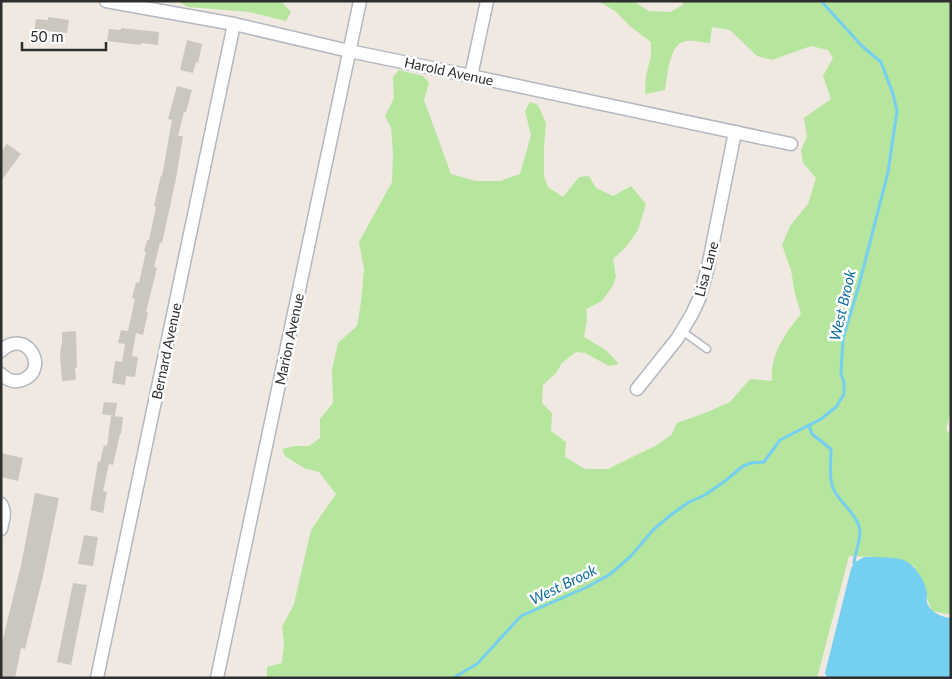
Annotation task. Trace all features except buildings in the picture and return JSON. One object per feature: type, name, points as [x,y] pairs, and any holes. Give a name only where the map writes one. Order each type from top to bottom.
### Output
[{"type":"street","name":"Harold Avenue","points":[[108,1],[234,24],[350,51],[791,144]]},
{"type":"street","name":"Marion Avenue","points":[[217,678],[360,1]]},
{"type":"street","points":[[471,76],[487,1]]},
{"type":"street","name":"Bernard Avenue","points":[[97,678],[234,24]]},
{"type":"street","name":"Lisa Lane","points":[[637,389],[682,331],[699,299],[735,132]]},
{"type":"street","points":[[1,351],[10,345],[22,344],[28,347],[35,358],[33,371],[24,380],[11,380],[1,374]]},
{"type":"street","points":[[1,504],[4,514],[1,529]]},
{"type":"lane","points":[[682,331],[707,349]]},
{"type":"green space","points":[[177,1],[281,1],[291,12],[286,21],[250,12],[188,7]]},
{"type":"green space","points":[[598,1],[633,1],[649,11],[670,12],[683,5],[683,1],[951,1],[951,410],[946,430],[951,435],[951,615],[932,611],[914,566],[874,557],[849,556],[817,678],[267,678],[267,667],[282,663],[284,644],[282,627],[294,604],[311,530],[336,494],[319,472],[304,468],[285,456],[282,449],[294,446],[309,446],[320,438],[320,419],[333,403],[332,370],[338,343],[357,326],[364,269],[359,242],[392,182],[393,154],[391,128],[385,116],[394,98],[393,77],[399,70],[423,76],[429,83],[424,100],[451,174],[476,181],[500,181],[520,174],[531,135],[525,111],[530,102],[538,105],[546,123],[544,176],[548,187],[563,197],[579,177],[589,176],[596,188],[613,196],[631,186],[646,204],[638,230],[626,247],[613,259],[616,277],[612,287],[602,301],[586,309],[587,320],[584,337],[607,351],[619,364],[609,366],[585,353],[576,352],[562,363],[556,373],[543,385],[542,403],[552,413],[551,431],[566,442],[565,457],[585,469],[608,469],[657,445],[672,434],[677,423],[730,402],[750,379],[772,381],[773,362],[776,353],[789,329],[801,314],[791,270],[782,245],[790,226],[808,204],[816,178],[803,163],[801,150],[807,137],[804,118],[831,99],[823,76],[833,58],[828,50],[811,46],[772,60],[757,56],[730,30],[712,27],[710,43],[682,42],[674,50],[669,64],[665,90],[645,94],[646,76],[651,56],[651,42],[631,27],[615,11]]},
{"type":"water","points":[[864,557],[895,558],[912,565],[922,578],[930,608],[944,617],[951,618],[951,678],[827,678],[825,673],[851,569],[854,563]]},
{"type":"waterway","name":"West Brook","points":[[453,678],[477,664],[521,616],[587,587],[609,575],[630,557],[653,530],[672,514],[689,502],[705,495],[743,466],[764,462],[780,440],[821,419],[836,407],[844,394],[844,382],[841,374],[843,338],[858,289],[888,172],[897,111],[881,62],[862,46],[821,1]]},
{"type":"waterway","points":[[809,425],[812,434],[831,449],[831,482],[838,497],[854,516],[859,527],[860,536],[854,563],[856,565]]}]
